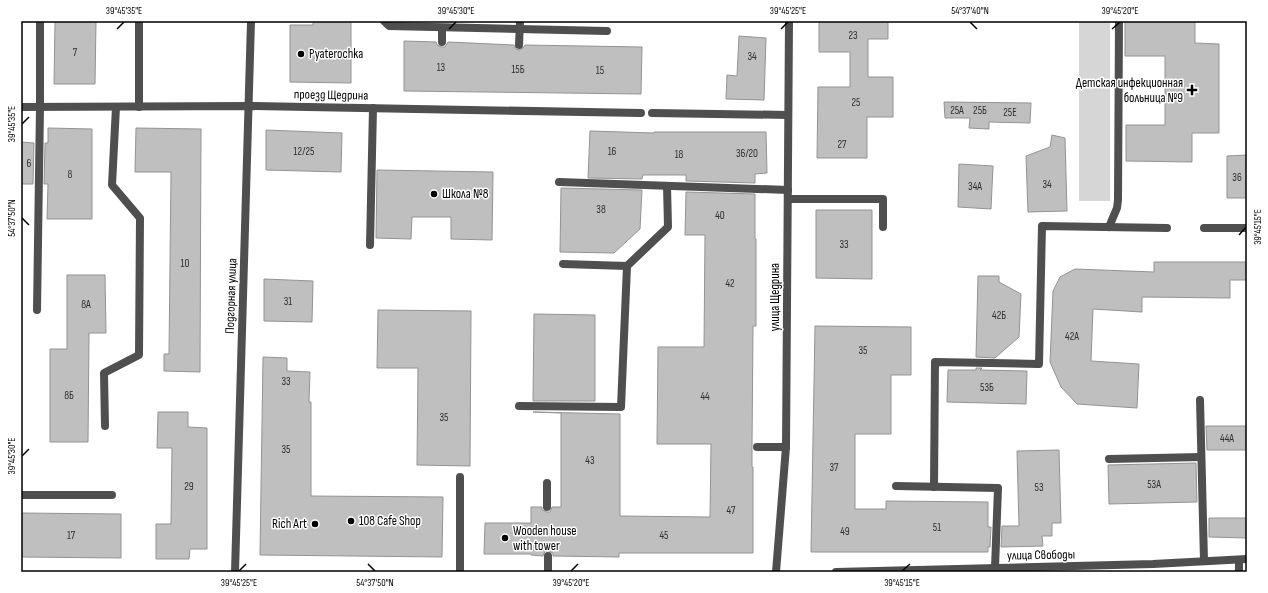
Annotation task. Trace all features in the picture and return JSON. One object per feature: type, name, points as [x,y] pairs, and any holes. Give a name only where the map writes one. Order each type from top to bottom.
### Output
[{"type":"street","points":[[37,310],[40,21]]},
{"type":"street","points":[[139,21],[139,107]]},
{"type":"street","name":"Подгорная улица","points":[[235,572],[251,21]]},
{"type":"street","points":[[384,21],[389,26],[442,28],[520,25],[607,31]]},
{"type":"street","name":"улица Щедрина","points":[[776,572],[786,447],[789,21]]},
{"type":"street","points":[[1109,227],[1117,208],[1118,200],[1119,21]]},
{"type":"street","points":[[519,45],[520,25]]},
{"type":"street","points":[[442,28],[442,42]]},
{"type":"street","name":"проезд Щедрина","points":[[21,107],[249,106],[641,113]]},
{"type":"street","points":[[105,426],[104,373],[139,355],[140,218],[112,185],[116,107]]},
{"type":"street","points":[[370,245],[373,108]]},
{"type":"street","points":[[652,113],[788,115]]},
{"type":"street","points":[[559,182],[667,186],[788,195],[883,199],[883,227]]},
{"type":"street","points":[[518,406],[621,408],[627,266],[668,227],[667,186]]},
{"type":"street","points":[[934,487],[935,362],[1039,364],[1042,226],[1168,228]]},
{"type":"street","points":[[1204,228],[1247,228]]},
{"type":"street","points":[[563,264],[627,266]]},
{"type":"street","points":[[1200,400],[1204,561]]},
{"type":"street","points":[[757,447],[786,447]]},
{"type":"street","points":[[1109,459],[1201,457]]},
{"type":"street","points":[[460,477],[460,572]]},
{"type":"street","points":[[547,483],[547,507]]},
{"type":"street","points":[[896,486],[998,488],[995,568]]},
{"type":"street","points":[[21,495],[112,495]]},
{"type":"street","points":[[548,556],[548,572]]},
{"type":"street","points":[[1239,572],[1243,559]]},
{"type":"street","name":"улица Свободы","points":[[836,572],[1153,564],[1243,559]]},
{"type":"shaded area","points":[[1079,21],[1110,21],[1110,201],[1079,201]]},
{"type":"building","points":[[55,21],[96,21],[95,84],[54,84]]},
{"type":"building","points":[[313,21],[351,21],[351,83],[290,82],[290,25],[313,25]]},
{"type":"building","points":[[819,21],[888,21],[888,39],[868,39],[868,77],[893,77],[893,117],[867,117],[867,158],[817,158],[818,87],[850,87],[850,52],[819,52]]},
{"type":"building","name":"Детская инфекционная больница №9","points":[[1125,21],[1195,21],[1195,43],[1219,44],[1219,133],[1192,133],[1192,162],[1126,161],[1126,125],[1165,125],[1165,56],[1125,56]]},
{"type":"building","points":[[739,36],[766,38],[764,100],[726,99],[727,75],[737,76]]},
{"type":"building","points":[[404,41],[436,42],[437,45],[442,47],[445,47],[448,42],[514,45],[516,49],[519,50],[525,45],[642,47],[641,94],[404,91]]},
{"type":"building","points":[[944,102],[1031,103],[1030,123],[989,122],[989,129],[969,128],[970,118],[945,118]]},
{"type":"building","points":[[48,128],[92,129],[92,219],[47,219],[48,184],[44,184],[45,143],[48,143]]},
{"type":"building","points":[[136,128],[201,129],[200,372],[164,371],[164,354],[169,354],[171,172],[135,172]]},
{"type":"building","points":[[266,130],[342,133],[341,172],[266,170]]},
{"type":"building","points":[[590,131],[654,133],[766,132],[767,173],[755,174],[755,183],[686,181],[686,175],[643,175],[642,179],[588,178]]},
{"type":"building","points":[[1052,135],[1065,138],[1067,211],[1028,212],[1026,156],[1050,147]]},
{"type":"building","points":[[21,142],[34,143],[33,184],[21,184]]},
{"type":"building","points":[[1247,155],[1247,198],[1227,198],[1227,156]]},
{"type":"building","points":[[959,164],[993,166],[991,209],[958,207]]},
{"type":"building","name":"Школа №8","points":[[377,170],[493,172],[492,240],[451,239],[451,217],[412,217],[411,239],[376,238]]},
{"type":"building","points":[[561,188],[642,190],[640,229],[614,253],[560,252]]},
{"type":"building","points":[[686,192],[755,194],[756,326],[753,326],[753,553],[619,553],[619,557],[553,556],[553,553],[548,551],[545,551],[543,556],[531,554],[484,554],[485,523],[531,523],[531,507],[542,507],[542,510],[550,512],[552,507],[561,507],[561,413],[533,412],[620,414],[620,516],[710,517],[711,444],[657,444],[658,347],[704,347],[705,235],[685,235]]},
{"type":"building","points":[[816,210],[872,210],[872,279],[816,278]]},
{"type":"building","points":[[1154,262],[1247,262],[1247,280],[1230,280],[1230,298],[1142,297],[1142,312],[1093,309],[1091,361],[1139,364],[1137,408],[1077,404],[1061,387],[1050,362],[1053,291],[1060,277],[1075,269],[1154,272]]},
{"type":"building","points":[[67,275],[105,275],[106,333],[89,333],[88,442],[50,442],[50,349],[67,349]]},
{"type":"building","points":[[978,276],[999,276],[999,282],[1021,294],[1019,337],[995,358],[976,357]]},
{"type":"building","points":[[264,279],[313,281],[312,322],[264,321]]},
{"type":"building","points":[[378,310],[471,311],[470,466],[417,465],[418,368],[377,368]]},
{"type":"building","points":[[534,314],[595,315],[595,401],[533,401]]},
{"type":"building","points":[[815,326],[911,327],[911,375],[891,375],[891,434],[855,434],[855,509],[886,509],[886,501],[988,502],[988,527],[991,527],[990,547],[988,547],[988,552],[811,552]]},
{"type":"building","points":[[263,357],[287,358],[287,371],[310,372],[309,402],[311,402],[311,496],[443,497],[442,557],[260,555]]},
{"type":"building","points":[[976,368],[982,368],[980,370],[1027,371],[1026,404],[947,402],[948,370],[976,370]]},
{"type":"building","points":[[158,412],[188,412],[188,427],[207,428],[207,549],[190,549],[189,559],[156,559],[156,524],[171,524],[172,448],[157,448]]},
{"type":"building","points":[[1206,426],[1247,426],[1247,450],[1207,450]]},
{"type":"building","points":[[1059,450],[1061,523],[1052,523],[1052,536],[1042,536],[1043,546],[1001,547],[1002,526],[1019,526],[1017,451]]},
{"type":"building","points":[[1196,463],[1197,502],[1109,504],[1108,465]]},
{"type":"building","points":[[21,513],[121,514],[121,558],[21,557]]},
{"type":"building","points":[[1209,518],[1247,518],[1247,538],[1209,537]]},
{"type":"place","name":"Pyaterochka","points":[[301,54]]},
{"type":"place","name":"Детская инфекционная больница №9","points":[[1192,90]]},
{"type":"place","name":"Школа №8","points":[[434,194]]},
{"type":"place","name":"108 Cafe Shop","points":[[351,521]]},
{"type":"place","name":"Rich Art","points":[[315,524]]},
{"type":"place","name":"Wooden house with tower","points":[[505,538]]}]
